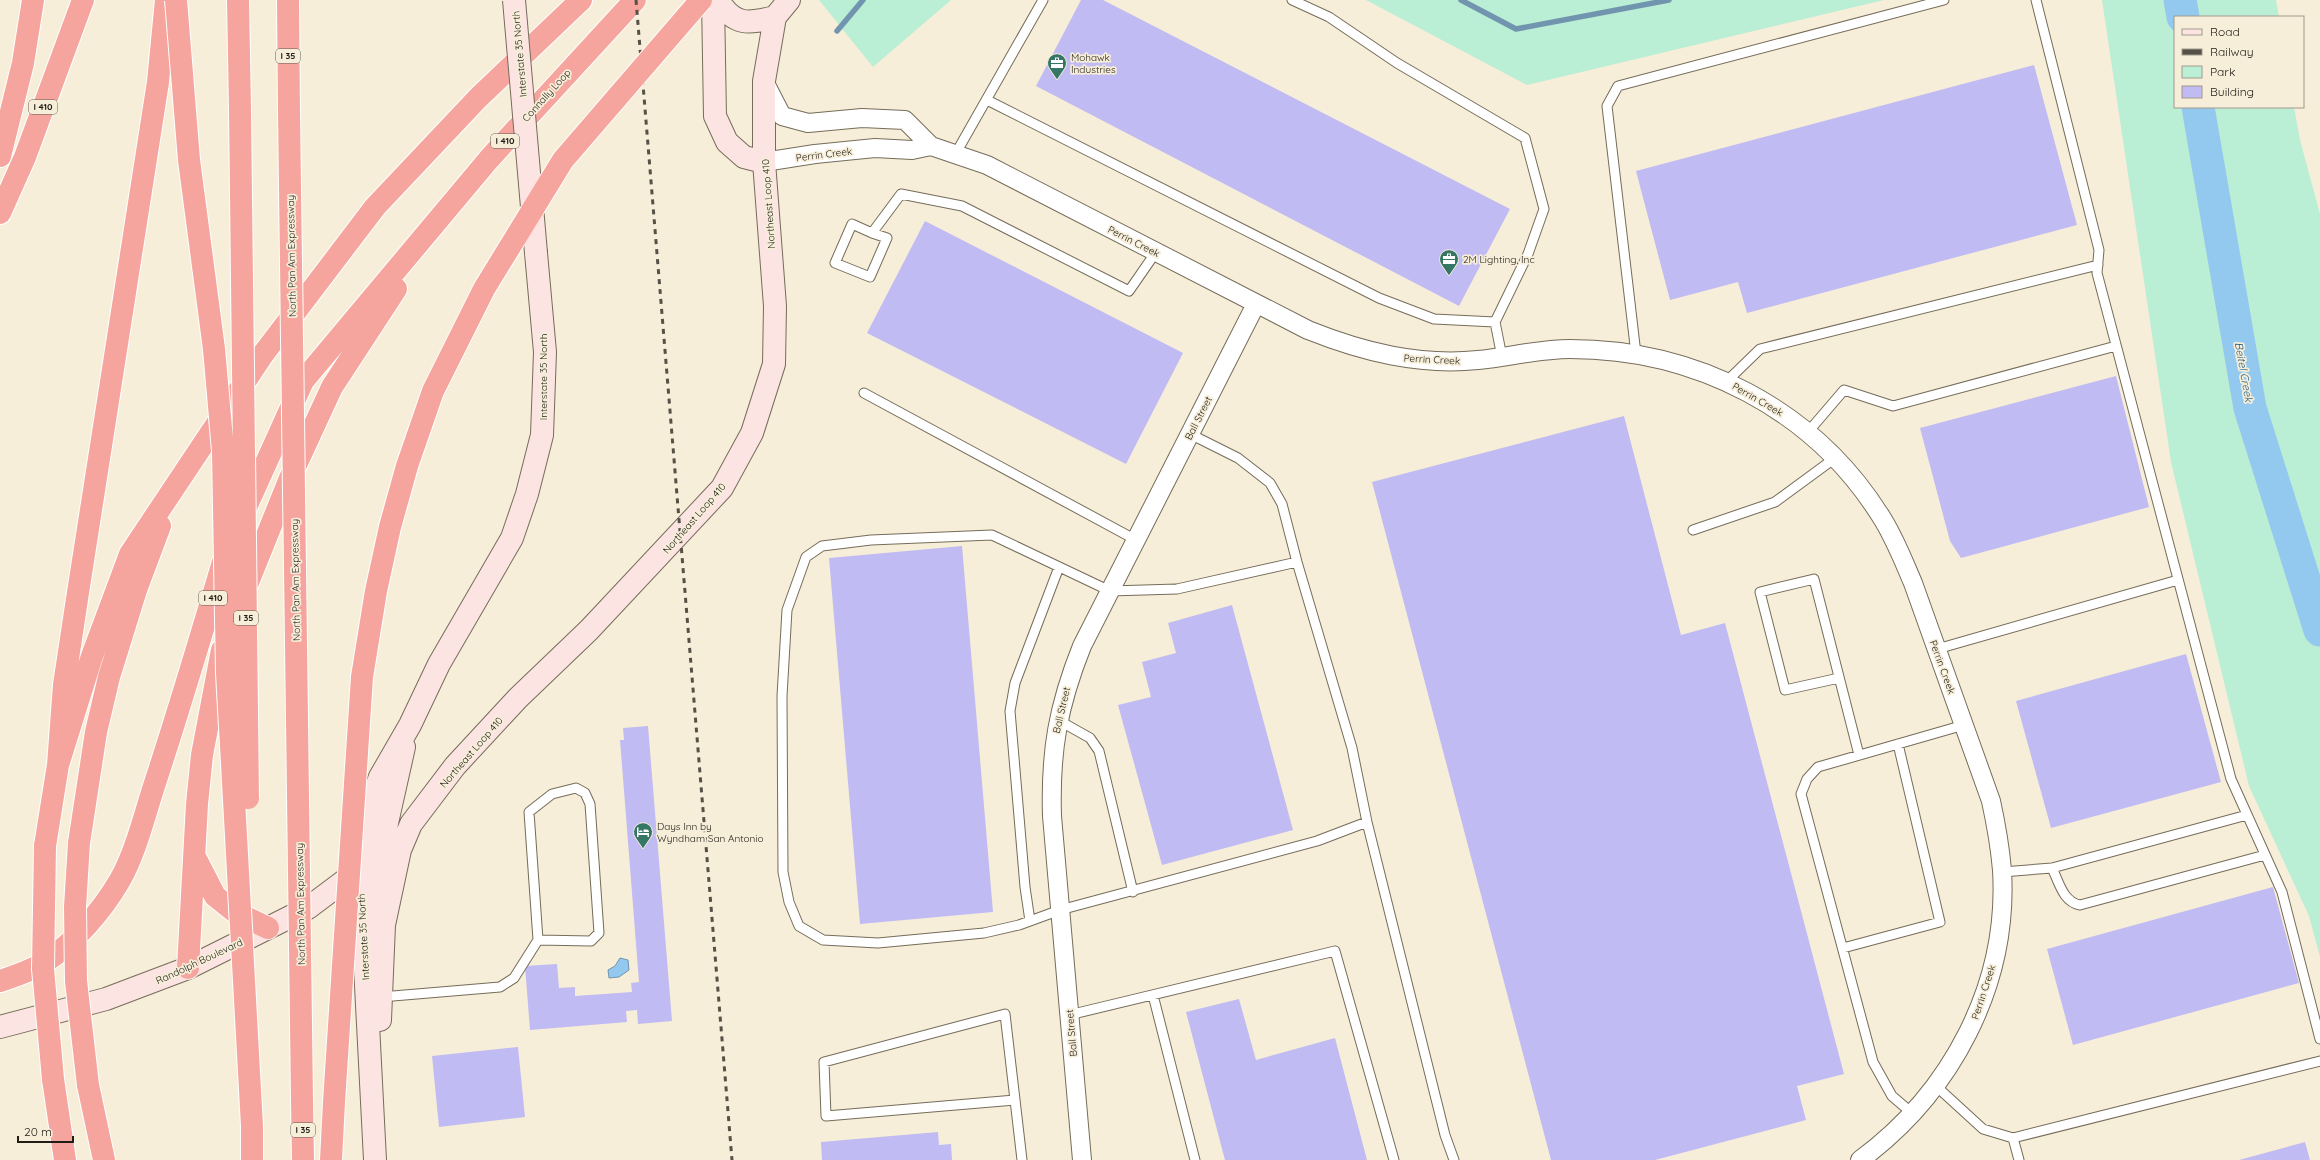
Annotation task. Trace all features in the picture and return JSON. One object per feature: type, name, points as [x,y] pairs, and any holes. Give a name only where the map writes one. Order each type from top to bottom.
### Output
[{"type":"highway","points":[[0,156],[23,63],[33,0]]},
{"type":"highway","name":"I 410","points":[[0,213],[25,157],[83,0]]},
{"type":"highway","points":[[65,1160],[53,1079],[43,969],[44,846],[58,765],[64,685],[158,82],[166,0]]},
{"type":"highway","points":[[176,0],[189,160],[214,349],[223,451],[227,673],[252,1126]]},
{"type":"highway","name":"I 35","points":[[238,0],[252,1160]]},
{"type":"highway","name":"North Pan Am Expressway","points":[[288,0],[303,1160]]},
{"type":"highway","points":[[58,765],[92,656],[130,554],[264,354],[375,206],[478,98],[581,0]]},
{"type":"highway","name":"Connally Loop","points":[[447,212],[489,159],[566,72],[635,0]]},
{"type":"highway","points":[[566,72],[641,0]]},
{"type":"highway","points":[[331,1160],[362,677],[376,591],[390,527],[407,466],[433,391],[481,296],[564,160],[701,0]]},
{"type":"highway","points":[[188,968],[197,804],[202,755],[223,647],[290,478],[332,387],[447,212]]},
{"type":"highway","name":"I 410","points":[[0,981],[22,974],[45,962],[75,937],[102,908],[121,879],[136,840],[179,711],[226,552],[303,381],[447,212]]},
{"type":"highway","points":[[104,1160],[88,1085],[76,981],[75,907],[79,843],[96,732],[109,677],[156,533],[194,459]]},
{"type":"highway","points":[[195,857],[215,896],[236,912],[268,928]]},
{"type":"main road","name":"Interstate 35 North","points":[[375,1160],[360,869],[369,806],[380,777],[410,725],[439,664],[512,538],[528,494],[543,427],[545,352],[514,0]]},
{"type":"main road","points":[[713,0],[715,116],[727,142],[744,157],[764,162]]},
{"type":"main road","points":[[718,0],[726,12],[741,22],[755,22],[774,17],[789,0]]},
{"type":"main road","name":"Northeast Loop 410","points":[[384,925],[400,850],[412,824],[455,766],[513,704],[589,630],[722,488],[749,438],[774,364],[775,306],[764,162],[764,81],[774,17]]},
{"type":"main road","name":"Interstate 35 North","points":[[375,1160],[384,925],[378,890],[387,823],[410,725]]},
{"type":"main road","name":"Randolph Boulevard","points":[[0,1027],[106,998],[188,968],[308,908],[360,869]]},
{"type":"street","name":"Perrin Creek","points":[[764,81],[782,116],[808,123],[862,118],[905,120],[931,146]]},
{"type":"street","name":"Perrin Creek","points":[[764,162],[815,154],[875,148],[912,150],[931,146],[956,153],[987,165],[1256,304],[1308,330],[1340,343],[1374,353],[1408,359],[1443,361],[1478,360],[1568,349],[1606,350],[1636,354],[1678,363],[1727,381],[1779,410],[1808,432],[1835,458],[1860,486],[1881,516],[1899,548],[1991,801],[1998,836],[2002,872],[2001,912],[1991,974],[1980,1008],[1966,1040],[1936,1086],[1913,1114],[1878,1147],[1862,1159]]},
{"type":"street","name":"Ball Street","points":[[1082,1160],[1050,781],[1053,746],[1058,720],[1069,678],[1082,646],[1256,304]]},
{"type":"lane","points":[[956,153],[1043,0]]},
{"type":"lane","points":[[1292,0],[1329,17],[1397,63],[1525,138],[1544,209],[1528,254],[1495,322],[1502,357]]},
{"type":"lane","points":[[1636,354],[1607,106],[1618,86],[1944,0]]},
{"type":"lane","points":[[2036,0],[2099,250],[2097,273],[2230,779],[2282,892],[2320,1039]]},
{"type":"lane","points":[[986,100],[1379,298],[1434,319],[1495,322]]},
{"type":"lane","points":[[872,233],[901,194],[933,199],[962,206],[1129,291],[1156,252]]},
{"type":"lane","points":[[852,224],[872,233],[887,238],[870,277],[835,263],[852,224]]},
{"type":"lane","points":[[1727,381],[1760,348],[2098,265]]},
{"type":"lane","points":[[1808,432],[1844,390],[1893,406],[2116,346]]},
{"type":"lane","points":[[864,393],[1136,540]]},
{"type":"lane","points":[[1190,434],[1238,458],[1270,483],[1282,504],[1297,562],[1352,748],[1367,822],[1445,1135],[1454,1160]]},
{"type":"lane","points":[[1693,530],[1775,502],[1835,458]]},
{"type":"lane","points":[[1297,562],[1177,589],[1110,591],[992,535],[871,540],[822,546],[806,557],[787,610],[782,696],[783,872],[789,902],[799,926],[823,940],[878,943],[984,933],[1030,921],[1060,910],[1133,892],[1317,841],[1367,822]]},
{"type":"lane","points":[[1030,921],[1025,888],[1010,711],[1015,683],[1059,566]]},
{"type":"lane","points":[[1839,678],[1785,690],[1760,592],[1814,579],[1859,755]]},
{"type":"lane","points":[[1937,650],[2178,580]]},
{"type":"lane","points":[[1058,720],[1090,738],[1098,751],[1133,892]]},
{"type":"lane","points":[[1913,1114],[1892,1096],[1873,1062],[1801,794],[1807,778],[1818,767],[1964,725]]},
{"type":"lane","points":[[1843,948],[1940,922],[1898,744]]},
{"type":"lane","points":[[381,997],[500,987],[514,978],[538,940],[529,812],[552,794],[576,788],[585,793],[590,804],[598,933],[591,941],[538,940]]},
{"type":"lane","points":[[2002,872],[2052,868],[2247,815]]},
{"type":"lane","points":[[2052,868],[2065,896],[2071,903],[2080,905],[2265,855]]},
{"type":"lane","points":[[1069,1015],[1335,951],[1394,1160]]},
{"type":"lane","points":[[1152,995],[1195,1160]]},
{"type":"lane","points":[[1015,1100],[826,1116],[824,1062],[1005,1014],[1022,1160]]},
{"type":"lane","points":[[1936,1086],[1983,1129],[2013,1138],[2320,1061]]},
{"type":"lane","points":[[2013,1138],[2019,1160]]},
{"type":"green space","points":[[819,0],[951,0],[873,67]]},
{"type":"green space","points":[[1366,0],[1884,0],[1527,85]]},
{"type":"green space","points":[[2102,0],[2276,0],[2279,16],[2174,16],[2174,108],[2294,108],[2300,140],[2320,214],[2320,957],[2309,916],[2249,786],[2171,462]]},
{"type":"water","points":[[620,958],[628,960],[629,970],[619,977],[609,978],[608,970],[615,966]]},
{"type":"building","points":[[1081,0],[1103,0],[1510,209],[1459,306],[1036,86]]},
{"type":"building","points":[[2034,65],[2077,225],[1747,313],[1738,282],[1670,300],[1636,171]]},
{"type":"building","points":[[925,221],[1183,353],[1126,464],[867,333]]},
{"type":"building","points":[[2116,376],[2149,507],[1961,558],[1950,541],[1920,428]]},
{"type":"building","points":[[1624,416],[1681,635],[1725,623],[1844,1074],[1797,1086],[1806,1120],[1655,1160],[1551,1160],[1372,482]]},
{"type":"building","points":[[962,546],[993,912],[860,924],[829,558]]},
{"type":"building","points":[[1232,605],[1293,830],[1162,865],[1118,705],[1151,697],[1142,662],[1176,653],[1168,623]]},
{"type":"building","points":[[2186,654],[2221,782],[2051,828],[2016,701]]},
{"type":"building","name":"Days Inn by Wyndham San Antonio","points":[[648,726],[672,1021],[638,1024],[637,1010],[626,1011],[627,1022],[530,1030],[525,966],[557,964],[559,988],[575,987],[575,996],[632,992],[631,983],[639,982],[620,740],[624,740],[623,728]]},
{"type":"building","points":[[2273,887],[2299,983],[2073,1045],[2047,949]]},
{"type":"building","points":[[1239,999],[1256,1060],[1335,1038],[1367,1160],[1225,1160],[1186,1012]]},
{"type":"building","points":[[518,1047],[525,1117],[439,1127],[432,1056]]},
{"type":"building","points":[[938,1132],[939,1145],[951,1144],[952,1160],[822,1160],[821,1142]]},
{"type":"building","points":[[2305,1142],[2310,1160],[2239,1160]]},
{"type":"waterway","points":[[837,31],[863,0]]},
{"type":"waterway","points":[[1461,0],[1516,29],[1669,0]]},
{"type":"waterway","name":"Beitel Creek","points":[[2180,0],[2183,16]]},
{"type":"waterway","name":"Beitel Creek","points":[[2198,108],[2250,408],[2320,630]]},
{"type":"railway","points":[[636,0],[732,1160]]},
{"type":"place","name":"Mohawk Industries","points":[[1057,80]]},
{"type":"place","name":"2M Lighting, Inc","points":[[1449,276]]},
{"type":"place","name":"Days Inn by Wyndham San Antonio","points":[[643,849]]}]
